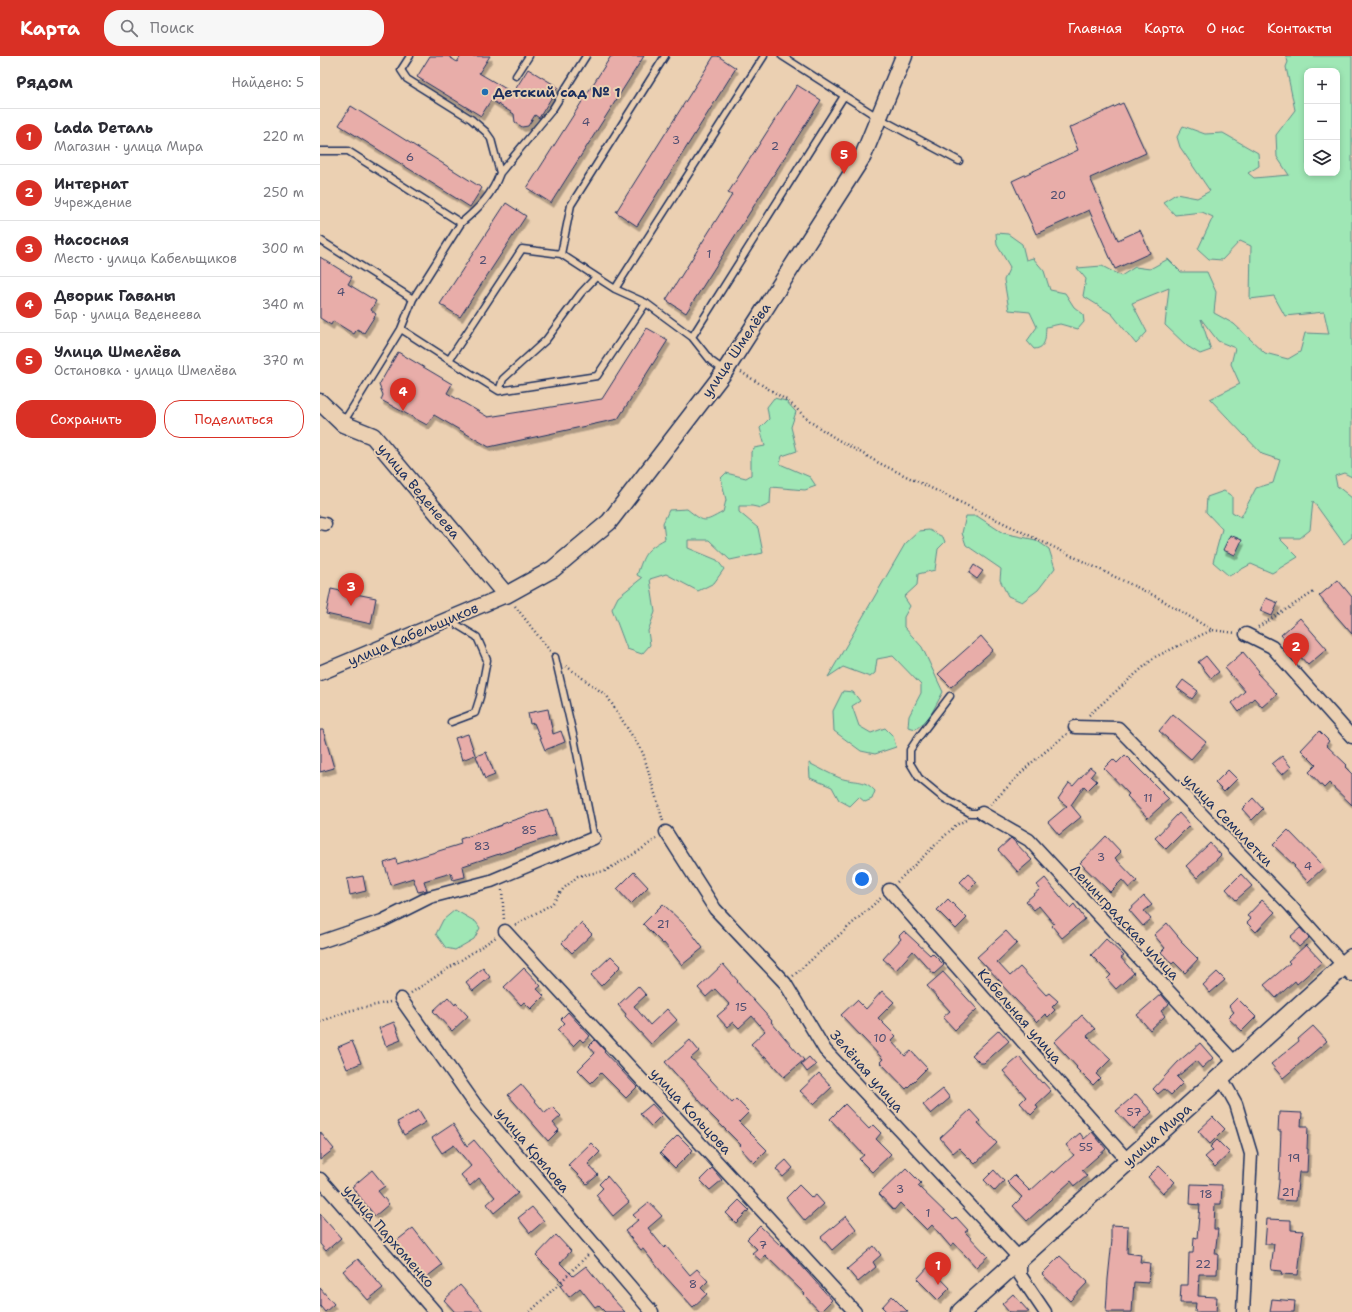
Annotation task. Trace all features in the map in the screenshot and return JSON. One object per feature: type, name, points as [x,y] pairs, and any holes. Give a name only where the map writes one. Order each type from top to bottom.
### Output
[{"type":"main road","name":"улица Шмелёва","points":[[506,595],[553,569],[609,522],[727,368],[863,156],[904,56]]},
{"type":"main road","name":"улица Веденеева","points":[[320,402],[343,424],[372,436],[506,595]]},
{"type":"main road","name":"улица Мира","points":[[961,1312],[1221,1077],[1349,966]]},
{"type":"street","name":"улица Кабельщиков","points":[[320,673],[506,595]]},
{"type":"street","points":[[1246,634],[1272,647],[1352,737]]},
{"type":"street","name":"улица Семилетки","points":[[1075,727],[1118,728],[1349,966]]},
{"type":"street","name":"Ленинградская улица","points":[[982,813],[1029,840],[1236,1064]]},
{"type":"street","name":"Зелёная улица","points":[[666,832],[715,909],[785,983],[825,1050],[1020,1259]]},
{"type":"street","points":[[320,942],[382,921],[430,897],[491,881],[594,838]]},
{"type":"street","name":"Кабельная улица","points":[[889,890],[1128,1161]]},
{"type":"street","name":"улица Кольцова","points":[[505,931],[854,1312]]},
{"type":"street","name":"улица Крылова","points":[[401,999],[477,1107],[652,1312]]},
{"type":"street","points":[[1221,1077],[1236,1104],[1251,1154],[1243,1312]]},
{"type":"street","name":"улица Пархоменко","points":[[320,1179],[435,1312]]},
{"type":"street","points":[[1020,1259],[1020,1275],[1046,1312]]},
{"type":"lane","points":[[410,56],[401,70],[403,74],[407,79],[470,119],[486,132],[491,139],[500,173]]},
{"type":"lane","points":[[516,76],[529,56]]},
{"type":"lane","points":[[343,424],[401,329],[413,299],[461,223],[473,214],[488,198],[500,173],[552,110],[586,56]]},
{"type":"lane","points":[[561,254],[571,205],[665,56]]},
{"type":"lane","points":[[615,289],[764,56]]},
{"type":"lane","points":[[782,56],[879,118],[959,162]]},
{"type":"lane","points":[[692,337],[844,96]]},
{"type":"lane","points":[[320,151],[348,152],[461,223]]},
{"type":"lane","points":[[320,240],[413,299]]},
{"type":"lane","points":[[449,360],[522,249],[561,254],[615,289],[646,303],[692,337],[711,361],[727,368]]},
{"type":"lane","points":[[499,391],[503,379],[546,340],[596,277]]},
{"type":"lane","points":[[401,329],[499,391],[597,376],[646,303]]},
{"type":"lane","points":[[448,620],[477,637],[487,660],[480,697],[475,713],[452,722]]},
{"type":"lane","points":[[555,657],[594,838]]},
{"type":"lane","points":[[950,696],[910,750],[910,764],[919,778],[942,797],[970,813],[982,813]]},
{"type":"path","points":[[727,368],[773,390],[788,400],[812,423],[878,463],[1157,597],[1212,630],[1246,634],[1314,592]]},
{"type":"path","points":[[506,595],[555,657],[607,696],[642,753],[666,832]]},
{"type":"path","points":[[785,983],[889,890],[956,825],[982,813],[1030,764],[1075,727],[1154,657],[1212,630]]},
{"type":"path","points":[[501,877],[505,931]]},
{"type":"path","points":[[530,1312],[596,1246]]},
{"type":"green space","points":[[1286,56],[1352,56],[1352,477],[1344,473],[1335,476],[1337,486],[1352,498],[1352,537],[1344,544],[1313,501],[1310,530],[1300,538],[1279,538],[1298,557],[1272,573],[1251,564],[1229,576],[1213,562],[1222,529],[1206,512],[1207,497],[1224,491],[1232,496],[1232,512],[1241,517],[1256,488],[1273,483],[1280,460],[1262,454],[1210,399],[1240,384],[1231,364],[1235,348],[1218,341],[1201,319],[1211,350],[1200,354],[1187,346],[1165,325],[1169,288],[1132,303],[1147,332],[1136,344],[1112,314],[1083,296],[1086,279],[1077,268],[1102,266],[1121,276],[1135,267],[1150,269],[1168,259],[1181,272],[1207,272],[1216,292],[1214,313],[1234,324],[1265,353],[1288,359],[1300,352],[1305,333],[1329,334],[1324,312],[1285,316],[1274,296],[1250,299],[1251,246],[1240,241],[1222,260],[1209,259],[1198,249],[1213,217],[1202,212],[1175,215],[1163,202],[1176,194],[1197,198],[1210,191],[1180,147],[1177,137],[1183,126],[1205,134],[1223,133],[1258,153],[1259,166],[1248,173],[1254,178],[1289,175],[1277,157],[1276,135],[1295,110],[1286,67],[1288,62]]},
{"type":"green space","points":[[996,233],[1008,234],[1022,244],[1026,260],[1033,258],[1044,271],[1050,290],[1065,293],[1074,307],[1083,314],[1084,322],[1078,329],[1060,324],[1046,327],[1043,344],[1041,347],[1034,349],[1027,341],[1037,327],[1030,312],[1009,310],[1004,280],[1010,267],[997,245]]},
{"type":"green space","points":[[774,398],[786,401],[796,412],[791,427],[797,451],[782,456],[780,464],[810,477],[816,486],[805,490],[771,487],[770,504],[761,508],[739,506],[739,512],[758,528],[763,553],[730,560],[709,540],[688,540],[688,548],[717,560],[724,569],[714,583],[698,591],[666,574],[650,579],[655,612],[648,631],[650,645],[642,654],[627,649],[612,609],[618,597],[642,578],[637,575],[646,553],[653,546],[665,539],[663,523],[669,510],[687,509],[697,517],[704,520],[708,520],[723,512],[726,500],[721,478],[726,473],[746,478],[751,475],[751,452],[754,448],[765,446],[760,428],[769,419],[767,407]]},
{"type":"green space","points":[[966,516],[977,516],[1003,533],[1036,540],[1049,549],[1055,568],[1038,590],[1022,602],[1008,596],[1000,580],[1001,569],[966,545],[962,533]]},
{"type":"green space","points":[[929,530],[943,537],[945,542],[938,549],[935,570],[918,574],[917,585],[904,597],[910,606],[904,617],[904,627],[922,647],[943,692],[929,718],[916,729],[908,727],[909,716],[921,693],[921,685],[893,656],[877,659],[875,673],[870,677],[843,667],[828,677],[905,544],[919,531]]},
{"type":"green space","points":[[843,691],[853,692],[860,701],[852,706],[859,726],[871,733],[885,728],[893,736],[896,747],[875,754],[861,751],[834,731],[833,711]]},
{"type":"green space","points":[[809,763],[840,778],[867,784],[875,791],[872,799],[865,802],[859,797],[850,806],[839,800],[832,787],[810,778]]},
{"type":"green space","points":[[455,910],[476,922],[480,928],[474,939],[455,950],[446,948],[436,934],[443,920]]},
{"type":"building","name":"Детский сад № 1","points":[[430,56],[448,56],[457,62],[461,56],[490,56],[479,73],[513,93],[528,69],[558,87],[539,118],[535,115],[528,126],[522,127],[515,122],[514,114],[491,100],[481,116],[417,77]]},
{"type":"building","points":[[611,56],[644,56],[551,203],[527,188]]},
{"type":"building","points":[[714,56],[718,56],[736,68],[637,226],[616,212]]},
{"type":"building","points":[[797,85],[821,100],[686,313],[666,300],[732,195],[728,193]]},
{"type":"building","points":[[1123,103],[1146,153],[1090,178],[1118,240],[1140,230],[1150,253],[1115,269],[1089,210],[1036,234],[1012,181],[1078,150],[1069,128]]},
{"type":"building","points":[[351,106],[482,188],[470,207],[339,125]]},
{"type":"building","points":[[506,203],[526,216],[460,317],[440,304]]},
{"type":"building","points":[[320,257],[352,277],[348,284],[376,301],[371,310],[376,314],[364,333],[357,329],[354,334],[333,321],[331,325],[320,318]]},
{"type":"building","points":[[647,328],[668,340],[618,419],[489,447],[434,415],[427,425],[381,400],[383,395],[379,385],[398,352],[452,384],[447,393],[488,417],[602,399]]},
{"type":"building","points":[[1230,535],[1242,540],[1235,555],[1223,550]]},
{"type":"building","points":[[974,565],[983,571],[977,579],[969,573]]},
{"type":"building","points":[[1338,580],[1352,597],[1352,634],[1319,596]]},
{"type":"building","points":[[331,589],[376,598],[371,624],[326,614]]},
{"type":"building","points":[[1266,598],[1278,603],[1272,616],[1260,611]]},
{"type":"building","points":[[1300,618],[1327,649],[1308,665],[1281,635]]},
{"type":"building","points":[[981,636],[993,650],[951,687],[938,674]]},
{"type":"building","points":[[1243,652],[1259,671],[1257,673],[1277,694],[1262,707],[1254,698],[1239,712],[1232,703],[1245,691],[1225,668]]},
{"type":"building","points":[[1206,656],[1219,672],[1211,678],[1198,662]]},
{"type":"building","points":[[1183,680],[1198,691],[1192,699],[1177,688]]},
{"type":"building","points":[[548,709],[553,734],[561,731],[565,742],[545,750],[534,723],[530,724],[528,713]]},
{"type":"building","points":[[1173,714],[1206,742],[1191,759],[1159,731]]},
{"type":"building","points":[[320,730],[323,730],[334,768],[320,772]]},
{"type":"building","points":[[1319,731],[1329,741],[1326,745],[1347,765],[1345,767],[1352,774],[1352,805],[1329,783],[1324,788],[1309,772],[1316,765],[1301,750]]},
{"type":"building","points":[[468,734],[475,755],[462,760],[455,738]]},
{"type":"building","points":[[486,752],[495,775],[485,779],[476,756]]},
{"type":"building","points":[[1125,755],[1169,799],[1148,818],[1127,796],[1129,794],[1104,768],[1113,759],[1117,763]]},
{"type":"building","points":[[1282,756],[1291,767],[1282,775],[1272,764]]},
{"type":"building","points":[[1090,767],[1095,771],[1091,776],[1097,781],[1088,790],[1084,786],[1071,805],[1081,817],[1059,835],[1048,822],[1067,806],[1058,799],[1069,783],[1073,786]]},
{"type":"building","points":[[1228,770],[1237,779],[1224,792],[1215,783]]},
{"type":"building","points":[[1253,798],[1263,809],[1252,820],[1242,809]]},
{"type":"building","points":[[547,809],[556,835],[463,866],[465,877],[453,880],[451,873],[424,881],[427,890],[418,892],[413,878],[391,885],[384,863],[396,859],[397,864],[461,844],[460,839]]},
{"type":"building","points":[[1179,813],[1190,825],[1166,849],[1155,838]]},
{"type":"building","points":[[1288,830],[1324,867],[1308,882],[1294,867],[1295,866],[1273,845]]},
{"type":"building","points":[[1106,836],[1121,852],[1115,858],[1137,881],[1129,888],[1122,880],[1110,892],[1080,863]]},
{"type":"building","points":[[1011,838],[1032,860],[1018,872],[998,850]]},
{"type":"building","points":[[1210,843],[1221,855],[1197,878],[1186,866]]},
{"type":"building","points":[[634,872],[648,887],[631,904],[617,889]]},
{"type":"building","points":[[968,874],[977,882],[969,890],[960,882]]},
{"type":"building","points":[[1241,874],[1252,886],[1236,900],[1226,889]]},
{"type":"building","points":[[363,876],[366,891],[350,895],[347,879]]},
{"type":"building","points":[[1045,878],[1070,908],[1074,904],[1085,919],[1062,938],[1052,926],[1054,924],[1039,906],[1034,910],[1026,901],[1040,889],[1037,885]]},
{"type":"building","points":[[1144,896],[1152,905],[1144,911],[1151,919],[1143,926],[1129,910]]},
{"type":"building","points":[[948,899],[967,918],[956,929],[937,910]]},
{"type":"building","points":[[1262,900],[1275,912],[1256,932],[1247,923],[1251,919],[1247,916]]},
{"type":"building","points":[[663,904],[687,927],[703,948],[682,965],[664,943],[663,944],[643,924]]},
{"type":"building","points":[[581,923],[592,934],[572,953],[562,943]]},
{"type":"building","points":[[1167,923],[1182,941],[1181,942],[1198,959],[1185,973],[1174,962],[1172,964],[1161,952],[1165,948],[1154,935]]},
{"type":"building","points":[[1300,928],[1309,938],[1299,947],[1290,937]]},
{"type":"building","points":[[904,931],[930,955],[932,953],[944,965],[934,974],[913,951],[896,970],[883,959],[901,939],[899,936]]},
{"type":"building","points":[[1006,931],[1017,943],[997,962],[1010,976],[1020,967],[1046,995],[1049,993],[1058,1001],[1052,1007],[1055,1010],[1048,1017],[1045,1014],[1037,1022],[977,957]]},
{"type":"building","points":[[1106,939],[1124,956],[1121,958],[1134,973],[1116,989],[1107,979],[1111,975],[1091,955]]},
{"type":"building","points":[[1306,945],[1322,962],[1297,984],[1295,981],[1276,998],[1264,985],[1290,963],[1288,961]]},
{"type":"building","points":[[611,956],[621,966],[601,986],[591,975]]},
{"type":"building","points":[[723,964],[804,1060],[784,1077],[765,1056],[764,1058],[751,1044],[765,1031],[752,1016],[739,1028],[733,1022],[727,1027],[717,1016],[730,1005],[715,989],[706,997],[698,988]]},
{"type":"building","points":[[483,968],[490,977],[473,991],[466,982]]},
{"type":"building","points":[[524,968],[541,986],[537,989],[544,996],[531,1009],[524,1002],[521,1005],[504,987]]},
{"type":"building","points":[[943,972],[977,1009],[955,1030],[943,1017],[950,1011],[927,986]]},
{"type":"building","points":[[1217,972],[1225,980],[1210,993],[1203,985]]},
{"type":"building","points":[[638,986],[646,995],[634,1006],[650,1025],[667,1009],[677,1020],[651,1044],[625,1016],[626,1014],[618,1005]]},
{"type":"building","points":[[882,991],[894,1002],[878,1018],[896,1036],[891,1041],[905,1056],[911,1051],[927,1068],[906,1089],[880,1062],[883,1059],[841,1015],[857,1000],[866,1009]]},
{"type":"building","points":[[1161,994],[1169,1004],[1161,1011],[1165,1016],[1150,1030],[1137,1015]]},
{"type":"building","points":[[448,997],[468,1016],[452,1031],[433,1011]]},
{"type":"building","points":[[1237,998],[1256,1017],[1242,1031],[1228,1018],[1234,1012],[1229,1006]]},
{"type":"building","points":[[568,1012],[590,1036],[583,1042],[580,1039],[573,1046],[558,1030],[565,1023],[561,1019]]},
{"type":"building","points":[[1082,1015],[1095,1029],[1087,1036],[1111,1059],[1096,1074],[1100,1078],[1093,1085],[1054,1042]]},
{"type":"building","points":[[394,1022],[401,1040],[386,1046],[379,1028]]},
{"type":"building","points":[[1313,1026],[1327,1041],[1283,1078],[1271,1064],[1299,1041],[1298,1039]]},
{"type":"building","points":[[999,1030],[1009,1041],[984,1063],[980,1063],[972,1055]]},
{"type":"building","points":[[595,1040],[605,1051],[604,1052],[637,1087],[626,1098],[601,1073],[591,1083],[578,1070],[595,1053],[589,1046]]},
{"type":"building","points":[[690,1040],[699,1051],[691,1058],[732,1103],[736,1099],[749,1112],[739,1122],[767,1150],[754,1163],[739,1147],[741,1145],[707,1111],[708,1110],[665,1062]]},
{"type":"building","points":[[352,1041],[361,1063],[347,1069],[338,1047]]},
{"type":"building","points":[[1200,1043],[1213,1058],[1202,1068],[1196,1061],[1177,1077],[1183,1083],[1171,1095],[1164,1089],[1158,1094],[1153,1089],[1178,1062]]},
{"type":"building","points":[[809,1057],[816,1065],[807,1072],[801,1064]]},
{"type":"building","points":[[1019,1057],[1051,1091],[1036,1105],[1038,1108],[1031,1115],[1020,1103],[1026,1097],[1003,1071]]},
{"type":"building","points":[[819,1073],[832,1087],[814,1104],[800,1091]]},
{"type":"building","points":[[521,1084],[545,1113],[552,1107],[561,1116],[553,1123],[559,1130],[548,1141],[508,1095]]},
{"type":"building","points":[[943,1089],[950,1098],[931,1114],[923,1105]]},
{"type":"building","points":[[1136,1094],[1152,1112],[1133,1129],[1116,1111]]},
{"type":"building","points":[[652,1104],[662,1115],[651,1126],[640,1114]]},
{"type":"building","points":[[845,1104],[869,1129],[873,1125],[881,1133],[876,1139],[891,1154],[872,1172],[859,1159],[864,1155],[830,1119]]},
{"type":"building","points":[[419,1110],[426,1122],[404,1135],[397,1122]]},
{"type":"building","points":[[970,1110],[980,1121],[978,1123],[997,1143],[975,1164],[959,1148],[953,1153],[940,1138]]},
{"type":"building","points":[[1279,1112],[1302,1113],[1301,1126],[1308,1126],[1307,1172],[1299,1172],[1296,1201],[1277,1200],[1281,1131],[1278,1131]]},
{"type":"building","points":[[1213,1117],[1225,1129],[1210,1144],[1198,1131]]},
{"type":"building","points":[[453,1124],[467,1146],[474,1140],[518,1193],[494,1213],[487,1204],[495,1197],[479,1178],[470,1186],[461,1175],[471,1166],[454,1145],[442,1153],[432,1138]]},
{"type":"building","points":[[320,1132],[334,1149],[320,1160]]},
{"type":"building","points":[[1092,1132],[1106,1149],[1082,1170],[1087,1176],[1075,1186],[1071,1181],[1027,1221],[1013,1206],[1022,1197],[1007,1182],[1014,1175],[1030,1191],[1052,1171],[1054,1173],[1074,1155],[1066,1145],[1080,1133],[1084,1139]]},
{"type":"building","points":[[678,1135],[693,1150],[675,1168],[660,1153]]},
{"type":"building","points":[[1217,1140],[1230,1153],[1215,1167],[1205,1157],[1213,1150],[1210,1147]]},
{"type":"building","points":[[591,1143],[600,1152],[588,1164],[598,1175],[587,1184],[568,1165]]},
{"type":"building","points":[[786,1160],[793,1168],[783,1177],[776,1169]]},
{"type":"building","points":[[1159,1166],[1175,1182],[1163,1193],[1148,1177]]},
{"type":"building","points":[[712,1168],[722,1180],[710,1190],[700,1180]]},
{"type":"building","points":[[906,1168],[921,1183],[918,1186],[953,1220],[956,1217],[968,1230],[965,1232],[988,1256],[976,1267],[954,1243],[950,1246],[932,1225],[927,1230],[900,1203],[894,1210],[879,1194]]},
{"type":"building","points":[[372,1170],[385,1186],[378,1191],[389,1204],[375,1216],[352,1187]]},
{"type":"building","points":[[994,1170],[1004,1181],[995,1191],[984,1180]]},
{"type":"building","points":[[607,1176],[629,1202],[613,1216],[596,1195],[603,1188],[599,1184]]},
{"type":"building","points":[[1191,1184],[1222,1185],[1221,1204],[1215,1204],[1214,1229],[1218,1229],[1215,1254],[1218,1254],[1217,1274],[1199,1274],[1198,1296],[1217,1297],[1216,1312],[1195,1312],[1196,1303],[1180,1303],[1181,1285],[1188,1285],[1189,1253],[1193,1253],[1194,1237],[1197,1238],[1200,1205],[1190,1204]]},
{"type":"building","points":[[799,1185],[812,1198],[816,1195],[824,1204],[805,1221],[786,1198]]},
{"type":"building","points":[[739,1200],[749,1210],[736,1223],[726,1213]]},
{"type":"building","points":[[649,1202],[662,1216],[648,1228],[664,1248],[666,1246],[690,1275],[697,1269],[708,1281],[701,1288],[707,1294],[693,1307],[643,1249],[641,1250],[625,1231],[638,1220],[633,1215]]},
{"type":"building","points":[[532,1207],[544,1221],[530,1233],[518,1218]]},
{"type":"building","points":[[320,1214],[341,1238],[326,1251],[320,1244]]},
{"type":"building","points":[[846,1216],[856,1229],[832,1250],[821,1237]]},
{"type":"building","points":[[1267,1219],[1291,1220],[1291,1230],[1303,1231],[1298,1275],[1281,1274],[1282,1271],[1271,1270],[1274,1244],[1265,1244]]},
{"type":"building","points":[[1111,1225],[1128,1226],[1127,1253],[1141,1255],[1140,1262],[1150,1263],[1148,1283],[1134,1282],[1132,1312],[1106,1312],[1112,1240]]},
{"type":"building","points":[[760,1226],[781,1246],[782,1244],[832,1300],[820,1312],[804,1295],[805,1294],[765,1255],[760,1260],[752,1253],[757,1249],[747,1239]]},
{"type":"building","points":[[413,1228],[442,1265],[424,1279],[395,1242]]},
{"type":"building","points":[[556,1235],[571,1251],[560,1263],[573,1276],[586,1266],[625,1312],[605,1312],[598,1305],[595,1307],[580,1288],[569,1297],[560,1286],[564,1284],[536,1256]]},
{"type":"building","points":[[874,1246],[881,1255],[873,1262],[876,1267],[858,1282],[847,1269]]},
{"type":"building","points":[[1060,1256],[1088,1282],[1070,1301],[1042,1274]]},
{"type":"building","points":[[358,1259],[383,1288],[368,1300],[343,1271]]},
{"type":"building","points":[[929,1266],[950,1288],[938,1300],[917,1279]]},
{"type":"building","points":[[460,1285],[484,1312],[455,1312],[444,1300]]},
{"type":"building","points":[[320,1288],[334,1304],[325,1312],[320,1306]]},
{"type":"building","points":[[1013,1294],[1029,1312],[1009,1312],[1002,1304]]},
{"type":"building","points":[[892,1296],[908,1312],[887,1312],[882,1307]]},
{"type":"building","points":[[1272,1299],[1295,1301],[1294,1312],[1270,1312]]},
{"type":"place","name":"Детский сад № 1","points":[[485,92]]},
{"type":"place","name":"Улица Шмелёва","points":[[844,174]]},
{"type":"place","name":"Дворик Гаваны","points":[[403,411]]},
{"type":"place","name":"Насосная","points":[[351,606]]},
{"type":"place","name":"Интернат","points":[[1296,666]]},
{"type":"place","name":"Lada Dеталь","points":[[938,1285]]}]
